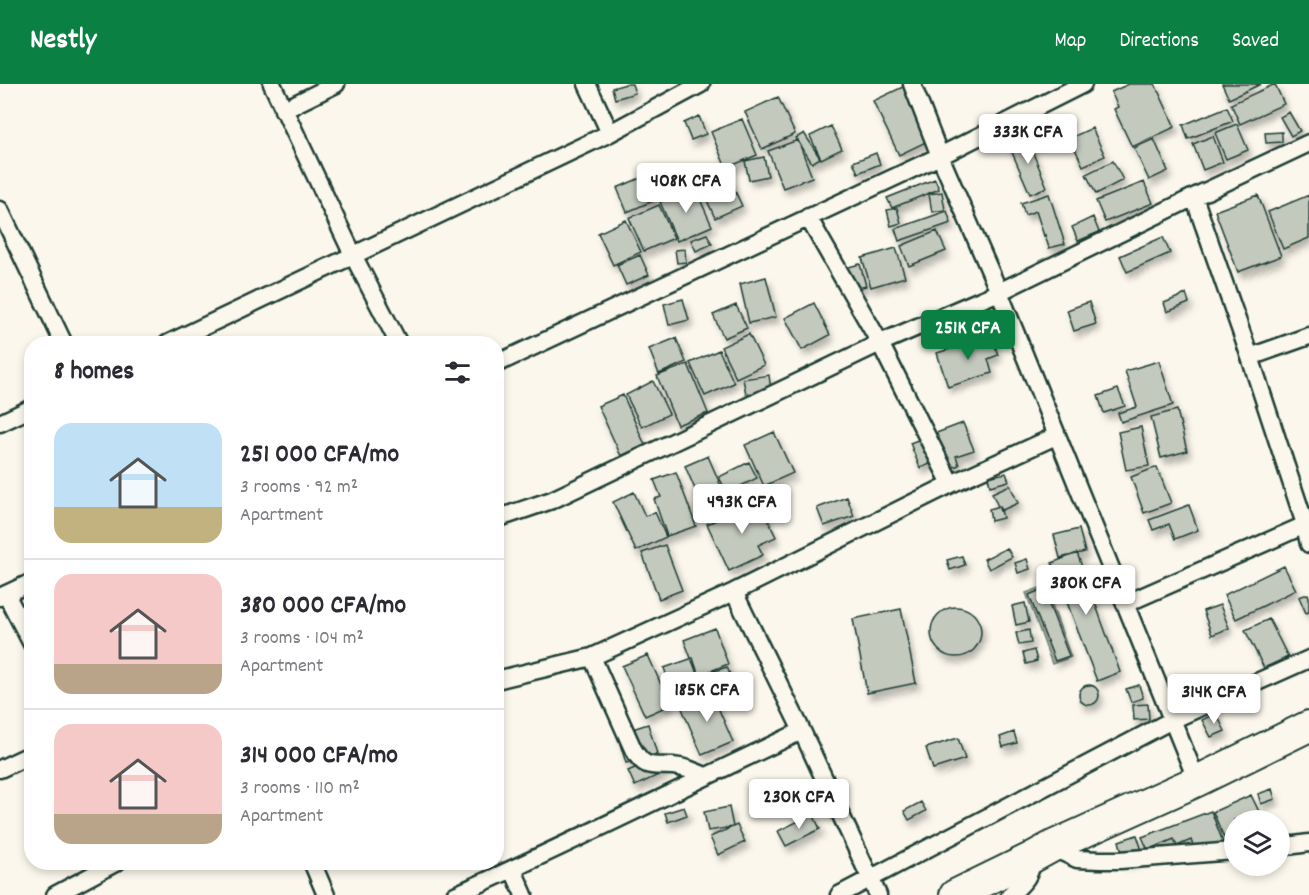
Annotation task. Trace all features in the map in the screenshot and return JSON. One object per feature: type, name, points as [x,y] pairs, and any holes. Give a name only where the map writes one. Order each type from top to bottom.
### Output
[{"type":"highway","points":[[955,895],[1309,726]]},
{"type":"street","points":[[272,84],[353,255],[395,336]]},
{"type":"street","points":[[283,110],[336,84]]},
{"type":"street","points":[[587,84],[610,133]]},
{"type":"street","points":[[184,336],[610,133],[701,84]]},
{"type":"street","points":[[913,84],[940,156],[999,292],[1197,781]]},
{"type":"street","points":[[504,360],[940,156],[1083,84]]},
{"type":"street","points":[[504,516],[552,500],[880,343],[999,292],[1309,143]]},
{"type":"street","points":[[1194,197],[1250,357],[1305,525],[1309,544]]},
{"type":"street","points":[[0,210],[5,234],[60,336]]},
{"type":"street","points":[[808,217],[880,343],[951,484]]},
{"type":"street","points":[[1250,357],[1309,336]]},
{"type":"street","points":[[0,423],[24,412]]},
{"type":"street","points":[[504,678],[592,657],[734,592],[951,484],[1056,436]]},
{"type":"street","points":[[1125,604],[1305,525]]},
{"type":"street","points":[[24,586],[3,596],[24,631]]},
{"type":"street","points":[[734,592],[878,895]]},
{"type":"street","points":[[592,657],[639,760],[650,766],[674,766],[705,776]]},
{"type":"street","points":[[839,895],[1172,720],[1309,659]]},
{"type":"street","points":[[455,895],[513,870],[802,731]]},
{"type":"street","points":[[0,769],[24,758]]},
{"type":"street","points":[[1290,846],[1309,843]]},
{"type":"street","points":[[1010,895],[1026,880],[1044,851],[1062,852],[1077,859],[1100,860],[1224,852]]},
{"type":"street","points":[[55,895],[102,870]]},
{"type":"street","points":[[315,870],[326,895]]},
{"type":"street","points":[[513,870],[524,895]]},
{"type":"shaded area","points":[[1045,586],[1071,657],[1052,664],[1026,593]]},
{"type":"building","points":[[632,84],[635,93],[615,99],[612,88]]},
{"type":"building","points":[[1129,84],[1155,84],[1175,127],[1132,147],[1114,109],[1118,107],[1111,92]]},
{"type":"building","points":[[1222,84],[1261,84],[1229,99]]},
{"type":"building","points":[[1275,84],[1284,104],[1240,124],[1231,104]]},
{"type":"building","points":[[907,85],[932,139],[899,155],[873,101]]},
{"type":"building","points":[[778,97],[795,134],[762,149],[745,112]]},
{"type":"building","points":[[1227,107],[1233,121],[1188,139],[1183,125]]},
{"type":"building","points":[[1289,112],[1300,131],[1291,136],[1280,117]]},
{"type":"building","points":[[699,116],[706,134],[691,140],[684,123]]},
{"type":"building","points":[[742,119],[757,155],[726,168],[711,132]]},
{"type":"building","points":[[1237,124],[1248,150],[1226,159],[1215,133]]},
{"type":"building","points":[[831,126],[842,149],[821,159],[810,136]]},
{"type":"building","points":[[1092,128],[1105,156],[1083,166],[1070,138]]},
{"type":"building","points":[[1282,132],[1282,142],[1266,143],[1265,133]]},
{"type":"building","points":[[804,133],[820,158],[812,163],[796,138]]},
{"type":"building","points":[[1026,136],[1047,187],[1030,194],[1008,143]]},
{"type":"building","points":[[1213,136],[1223,162],[1203,170],[1193,144]]},
{"type":"building","points":[[1154,139],[1168,171],[1149,180],[1134,148]]},
{"type":"building","points":[[798,140],[812,177],[783,188],[768,151]]},
{"type":"building","points":[[876,153],[880,164],[858,173],[853,162]]},
{"type":"building","points":[[764,157],[768,176],[749,180],[745,161]]},
{"type":"building","points":[[1113,161],[1123,180],[1096,194],[1086,174]]},
{"type":"building","points":[[727,174],[742,206],[715,218],[701,187]]},
{"type":"building","points":[[645,176],[655,200],[627,212],[617,188]]},
{"type":"building","points":[[935,179],[939,189],[892,208],[887,198]]},
{"type":"building","points":[[1144,182],[1153,203],[1105,222],[1096,201]]},
{"type":"building","points":[[695,188],[712,226],[677,241],[660,202]]},
{"type":"building","points":[[942,192],[945,210],[932,212],[929,194]]},
{"type":"building","points":[[1049,194],[1065,244],[1049,248],[1036,211],[1025,215],[1021,203]]},
{"type":"building","points":[[1258,195],[1281,256],[1238,272],[1215,211]]},
{"type":"building","points":[[1309,195],[1309,238],[1283,249],[1268,212]]},
{"type":"building","points":[[659,205],[674,238],[644,251],[629,218]]},
{"type":"building","points":[[897,208],[901,223],[891,226],[887,210]]},
{"type":"building","points":[[947,211],[951,223],[899,241],[895,229]]},
{"type":"building","points":[[1093,217],[1099,232],[1078,241],[1072,227]]},
{"type":"building","points":[[626,220],[641,252],[613,265],[598,233]]},
{"type":"building","points":[[937,231],[946,251],[909,266],[901,246]]},
{"type":"building","points":[[707,234],[712,244],[696,251],[691,240]]},
{"type":"building","points":[[1163,237],[1170,253],[1127,272],[1120,256]]},
{"type":"building","points":[[896,248],[905,277],[871,287],[862,258]]},
{"type":"building","points":[[685,249],[686,262],[677,263],[675,250]]},
{"type":"building","points":[[640,255],[649,275],[626,285],[617,265]]},
{"type":"building","points":[[860,264],[866,286],[850,290],[845,268]]},
{"type":"building","points":[[766,277],[776,317],[749,323],[740,284]]},
{"type":"building","points":[[1186,294],[1189,303],[1167,312],[1164,303]]},
{"type":"building","points":[[683,299],[689,320],[669,325],[664,304]]},
{"type":"building","points":[[1089,302],[1096,324],[1074,331],[1067,310]]},
{"type":"building","points":[[814,303],[830,335],[802,350],[785,318]]},
{"type":"building","points":[[736,305],[747,328],[724,338],[713,315]]},
{"type":"building","points":[[749,334],[764,365],[736,378],[721,347]]},
{"type":"building","points":[[992,336],[998,355],[988,359],[992,373],[948,387],[937,353]]},
{"type":"building","points":[[676,338],[686,362],[659,374],[649,349]]},
{"type":"building","points":[[719,350],[734,383],[705,396],[690,363]]},
{"type":"building","points":[[1159,361],[1173,405],[1121,422],[1118,413],[1137,407],[1125,371]]},
{"type":"building","points":[[688,364],[708,413],[677,425],[657,376]]},
{"type":"building","points":[[769,375],[771,391],[746,394],[743,379]]},
{"type":"building","points":[[653,381],[669,414],[642,427],[626,395]]},
{"type":"building","points":[[1118,389],[1125,406],[1104,413],[1098,396]]},
{"type":"building","points":[[623,395],[645,445],[621,456],[598,406]]},
{"type":"building","points":[[1177,410],[1187,451],[1161,458],[1151,417]]},
{"type":"building","points":[[963,423],[974,450],[956,456],[959,465],[939,472],[935,462],[920,468],[910,443]]},
{"type":"building","points":[[1141,427],[1149,466],[1126,470],[1118,432]]},
{"type":"building","points":[[774,432],[793,473],[764,486],[745,445]]},
{"type":"building","points":[[708,456],[730,507],[707,517],[685,466]]},
{"type":"building","points":[[749,462],[757,478],[727,493],[719,477]]},
{"type":"building","points":[[1157,467],[1171,503],[1144,513],[1131,477]]},
{"type":"building","points":[[676,472],[696,526],[667,536],[654,499],[661,497],[654,480]]},
{"type":"building","points":[[1006,473],[1009,481],[990,486],[988,477]]},
{"type":"building","points":[[1010,485],[1018,503],[1000,511],[992,493]]},
{"type":"building","points":[[634,492],[645,516],[655,512],[666,537],[636,551],[613,502]]},
{"type":"building","points":[[847,497],[854,516],[824,526],[817,508]]},
{"type":"building","points":[[759,501],[776,537],[758,545],[763,555],[729,571],[707,524]]},
{"type":"building","points":[[1189,505],[1198,530],[1175,539],[1169,524],[1153,530],[1149,520]]},
{"type":"building","points":[[1000,506],[1003,518],[991,521],[989,509]]},
{"type":"building","points":[[1079,529],[1085,552],[1060,558],[1054,535]]},
{"type":"building","points":[[665,545],[682,590],[659,599],[642,553]]},
{"type":"building","points":[[1007,548],[1012,557],[989,569],[984,559]]},
{"type":"building","points":[[1077,553],[1120,672],[1097,681],[1052,563]]},
{"type":"building","points":[[962,556],[965,565],[950,570],[947,560]]},
{"type":"building","points":[[1027,559],[1030,569],[1018,573],[1015,563]]},
{"type":"building","points":[[1284,566],[1296,590],[1236,619],[1224,595]]},
{"type":"building","points":[[1043,589],[1069,656],[1055,661],[1029,595]]},
{"type":"building","points":[[1308,594],[1309,612],[1306,613],[1299,597]]},
{"type":"building","points":[[1025,603],[1029,622],[1016,625],[1012,606]]},
{"type":"building","points":[[1220,605],[1229,628],[1212,635],[1203,611]]},
{"type":"building","points":[[956,607],[974,614],[981,632],[974,650],[956,657],[938,650],[931,632],[938,614]]},
{"type":"building","points":[[901,609],[916,683],[867,693],[853,619]]},
{"type":"building","points":[[1269,619],[1288,657],[1264,668],[1245,630]]},
{"type":"building","points":[[715,628],[728,664],[698,676],[684,640]]},
{"type":"building","points":[[1029,630],[1031,643],[1019,645],[1016,633]]},
{"type":"building","points":[[1034,650],[1037,661],[1026,664],[1023,653]]},
{"type":"building","points":[[648,655],[670,705],[645,716],[622,666]]},
{"type":"building","points":[[693,658],[703,688],[674,697],[664,668]]},
{"type":"building","points":[[727,667],[731,677],[706,685],[703,675]]},
{"type":"building","points":[[1085,685],[1093,685],[1099,691],[1099,699],[1093,705],[1085,705],[1079,699],[1079,691]]},
{"type":"building","points":[[1139,685],[1143,698],[1131,702],[1126,689]]},
{"type":"building","points":[[711,691],[733,742],[702,755],[680,704]]},
{"type":"building","points":[[1148,704],[1149,719],[1134,720],[1133,705]]},
{"type":"building","points":[[1216,713],[1225,731],[1211,737],[1202,720]]},
{"type":"building","points":[[648,724],[657,754],[626,763],[617,734]]},
{"type":"building","points":[[1014,732],[1017,743],[1003,747],[1000,737]]},
{"type":"building","points":[[958,738],[965,759],[933,769],[926,748]]},
{"type":"building","points":[[660,757],[667,771],[635,786],[628,771]]},
{"type":"building","points":[[1272,789],[1275,799],[1261,804],[1258,794]]},
{"type":"building","points":[[1251,795],[1258,810],[1224,810],[1224,837],[1213,812]]},
{"type":"building","points":[[921,802],[926,811],[909,820],[904,811]]},
{"type":"building","points":[[684,807],[687,815],[668,822],[665,813]]},
{"type":"building","points":[[729,807],[733,827],[708,831],[704,812]]},
{"type":"building","points":[[1211,811],[1223,842],[1196,853],[1191,840],[1177,846],[1174,839],[1148,850],[1142,837]]},
{"type":"building","points":[[813,814],[820,829],[786,846],[778,831]]},
{"type":"building","points":[[737,825],[745,842],[718,855],[710,837]]},
{"type":"building","points":[[1137,835],[1144,857],[1125,863],[1119,841]]}]
